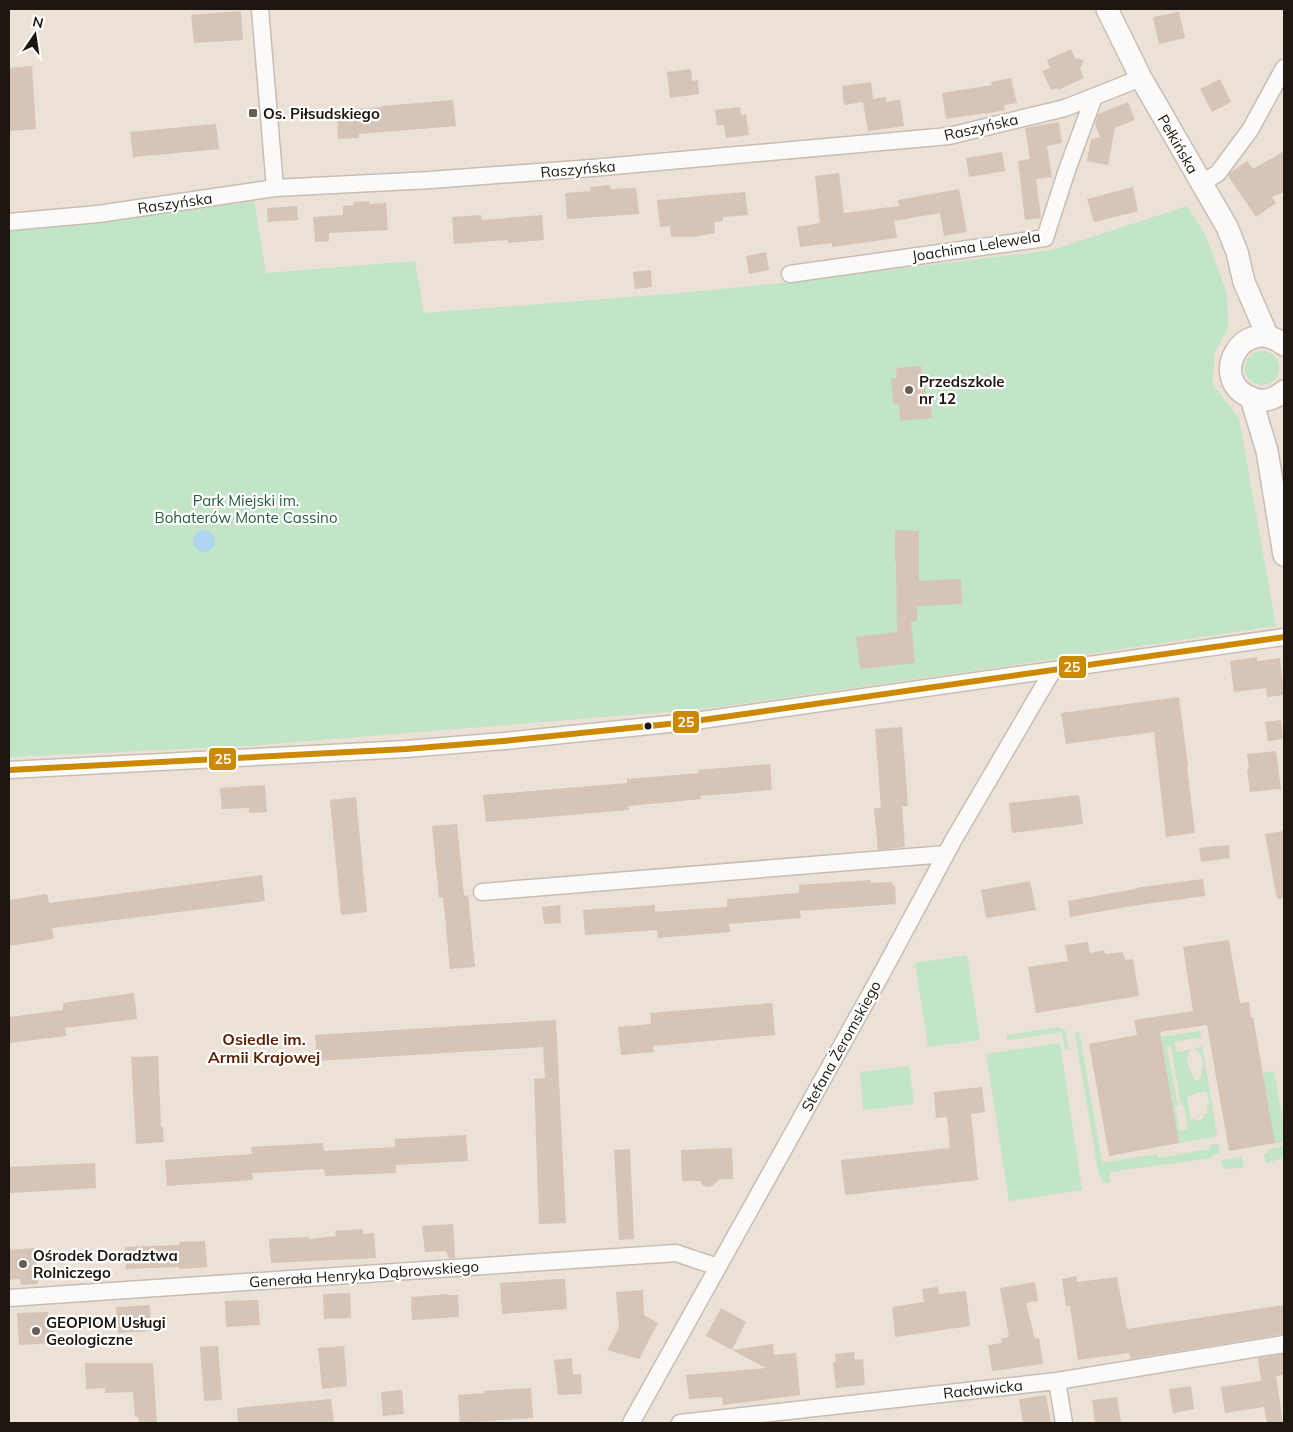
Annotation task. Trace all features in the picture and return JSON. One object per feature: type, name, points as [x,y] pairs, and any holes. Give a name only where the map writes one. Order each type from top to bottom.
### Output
[{"type":"street","points":[[260,9],[275,188]]},
{"type":"street","name":"Pełkińska","points":[[1107,9],[1140,78],[1227,227],[1237,252],[1244,282],[1244,342]]},
{"type":"street","points":[[1201,184],[1218,173],[1250,130],[1284,68]]},
{"type":"street","name":"Raszyńska","points":[[9,222],[98,214],[275,188],[430,180],[592,168],[949,136],[1065,108],[1140,78]]},
{"type":"street","name":"Joachima Lelewela","points":[[790,274],[1046,238],[1066,170],[1094,97]]},
{"type":"street","name":"Pełkińska","points":[[1244,282],[1276,341]]},
{"type":"street","points":[[1267,451],[1278,395],[1263,400],[1245,396],[1233,382],[1230,364],[1233,355],[1244,342],[1262,336],[1276,341]]},
{"type":"street","points":[[1251,398],[1267,451],[1283,542]]},
{"type":"street","points":[[9,770],[396,749],[504,741],[683,722],[1284,637]]},
{"type":"street","name":"Stefana Żeromskiego","points":[[631,1423],[882,973],[946,854],[1053,670]]},
{"type":"street","points":[[482,892],[946,854]]},
{"type":"street","name":"Generała Henryka Dąbrowskiego","points":[[9,1298],[676,1253],[718,1267]]},
{"type":"street","name":"Racławicka","points":[[680,1423],[1057,1381],[1284,1344]]},
{"type":"street","points":[[1057,1381],[1064,1423]]},
{"type":"green space","name":"Park Miejski im. Bohaterów Monte Cassino","points":[[254,199],[266,273],[415,261],[424,313],[681,293],[781,283],[1052,250],[1187,206],[1206,236],[1227,294],[1228,328],[1215,352],[1212,384],[1239,418],[1276,626],[703,709],[248,746],[9,757],[9,225]]},
{"type":"green space","points":[[1262,351],[1269,352],[1274,356],[1278,361],[1278,375],[1274,380],[1269,384],[1262,385],[1255,384],[1250,380],[1246,375],[1245,368],[1246,361],[1250,356],[1255,352]]},
{"type":"green space","points":[[967,955],[980,1040],[928,1047],[915,963]]},
{"type":"green space","points":[[1059,1027],[1065,1030],[1069,1049],[1065,1049],[1062,1032],[1007,1040],[1007,1035]]},
{"type":"green space","points":[[1200,1031],[1201,1038],[1175,1041],[1176,1051],[1201,1047],[1202,1045],[1217,1134],[1215,1137],[1179,1143],[1161,1037]],"holes":[[[1171,1046],[1181,1106],[1184,1105],[1188,1129],[1180,1131],[1175,1107],[1178,1106],[1167,1047]],[[1194,1049],[1201,1054],[1203,1063],[1201,1079],[1195,1080],[1187,1061],[1190,1050]],[[1207,1092],[1209,1102],[1207,1105],[1208,1113],[1204,1114],[1203,1119],[1200,1121],[1190,1118],[1187,1097]]]},
{"type":"green space","points":[[1076,1032],[1079,1032],[1080,1035],[1102,1163],[1157,1154],[1158,1158],[1210,1149],[1210,1145],[1217,1144],[1219,1145],[1220,1154],[1212,1155],[1212,1158],[1110,1172],[1110,1183],[1104,1182],[1098,1170]]},
{"type":"green space","points":[[1060,1043],[1082,1190],[1009,1201],[986,1054]]},
{"type":"green space","points":[[909,1066],[914,1104],[863,1110],[860,1072]]},
{"type":"green space","points":[[1274,1071],[1284,1127],[1284,1142],[1275,1144],[1263,1073]]},
{"type":"green space","points":[[1284,1146],[1284,1158],[1266,1163],[1264,1154],[1269,1153],[1268,1149]]},
{"type":"green space","points":[[1242,1157],[1244,1167],[1228,1169],[1223,1167],[1221,1160]]},
{"type":"water","points":[[204,530],[212,533],[215,541],[212,549],[204,552],[196,549],[193,541],[196,533]]},
{"type":"building","points":[[241,11],[243,40],[194,43],[191,15]]},
{"type":"building","points":[[1179,12],[1185,38],[1159,44],[1153,17]]},
{"type":"building","points":[[1071,49],[1075,58],[1084,60],[1080,69],[1084,78],[1058,90],[1057,88],[1051,90],[1042,71],[1050,68],[1047,60]]},
{"type":"building","points":[[32,66],[36,129],[9,131],[9,68]]},
{"type":"building","points":[[691,69],[692,81],[698,80],[699,94],[670,98],[667,72]]},
{"type":"building","points":[[1011,78],[1017,103],[1004,105],[1005,110],[946,119],[942,93],[992,85],[991,82]]},
{"type":"building","points":[[1220,79],[1231,102],[1212,112],[1200,89]]},
{"type":"building","points":[[871,82],[873,99],[886,97],[886,102],[900,100],[904,126],[868,131],[863,102],[844,105],[842,86]]},
{"type":"building","points":[[453,100],[456,126],[359,134],[359,138],[338,139],[337,110]]},
{"type":"building","points":[[1128,102],[1135,120],[1115,128],[1108,165],[1087,161],[1091,139],[1100,137],[1095,124],[1098,114]]},
{"type":"building","points":[[740,107],[741,115],[746,114],[749,135],[726,138],[724,125],[717,125],[715,110]]},
{"type":"building","points":[[1059,122],[1062,143],[1047,146],[1052,177],[1036,179],[1041,218],[1025,220],[1018,161],[1030,159],[1025,128]]},
{"type":"building","points":[[216,124],[219,149],[133,157],[130,132]]},
{"type":"building","points":[[1284,151],[1284,192],[1272,197],[1276,203],[1256,217],[1228,176],[1247,161],[1253,169]]},
{"type":"building","points":[[1002,152],[1005,171],[969,177],[966,158]]},
{"type":"building","points":[[839,173],[844,213],[899,206],[898,200],[959,189],[967,232],[944,236],[940,213],[894,221],[897,238],[832,247],[832,243],[800,247],[797,227],[820,223],[815,176]]},
{"type":"building","points":[[610,185],[611,189],[636,188],[639,214],[567,219],[565,193],[591,191],[590,187]]},
{"type":"building","points":[[1133,187],[1138,211],[1094,222],[1087,199]]},
{"type":"building","points":[[745,192],[748,215],[723,217],[723,221],[714,222],[715,233],[693,237],[671,237],[670,226],[660,227],[657,200]]},
{"type":"building","points":[[369,201],[370,204],[386,203],[388,230],[329,233],[329,241],[315,242],[313,217],[343,215],[343,206],[354,205],[353,202]]},
{"type":"building","points":[[297,206],[298,220],[268,222],[267,208]]},
{"type":"building","points":[[481,215],[482,220],[542,215],[544,240],[508,243],[508,240],[454,244],[452,217]]},
{"type":"building","points":[[766,252],[769,270],[749,274],[746,256]]},
{"type":"building","points":[[651,270],[652,287],[635,289],[633,272]]},
{"type":"building","name":"Przedszkole nr 12","points":[[921,366],[927,402],[930,402],[932,418],[900,421],[899,404],[893,404],[891,378],[897,378],[896,368]]},
{"type":"building","points":[[895,530],[919,531],[919,581],[961,579],[962,604],[917,606],[917,621],[911,621],[915,663],[860,669],[856,637],[897,632]]},
{"type":"building","points":[[1257,657],[1257,661],[1280,658],[1284,695],[1267,697],[1266,688],[1234,692],[1230,661]]},
{"type":"building","points":[[1179,697],[1195,833],[1166,837],[1154,732],[1066,744],[1061,713]]},
{"type":"building","points":[[1281,720],[1283,739],[1268,741],[1265,722]]},
{"type":"building","points":[[902,727],[908,806],[902,806],[905,847],[878,850],[874,808],[881,808],[875,729]]},
{"type":"building","points":[[1276,751],[1281,789],[1250,792],[1247,754]]},
{"type":"building","points":[[770,764],[772,790],[700,796],[701,799],[628,806],[629,810],[486,822],[483,795],[627,783],[627,779],[699,773],[698,770]]},
{"type":"building","points":[[265,785],[267,812],[249,813],[249,808],[222,809],[220,788]]},
{"type":"building","points":[[1079,795],[1083,824],[1012,833],[1009,803]]},
{"type":"building","points":[[356,797],[367,912],[341,915],[330,800]]},
{"type":"building","points":[[457,824],[464,896],[468,895],[475,967],[450,969],[443,897],[439,898],[432,826]]},
{"type":"building","points":[[1284,831],[1284,898],[1277,899],[1265,834]]},
{"type":"building","points":[[1229,845],[1230,858],[1201,862],[1199,848]]},
{"type":"building","points":[[262,875],[265,901],[52,928],[54,939],[9,946],[9,900],[47,894],[49,903]]},
{"type":"building","points":[[1203,879],[1205,896],[1070,917],[1068,901],[1135,888]]},
{"type":"building","points":[[870,880],[871,883],[892,882],[892,886],[895,885],[896,904],[800,911],[801,918],[729,924],[730,932],[658,938],[657,930],[585,935],[583,910],[655,905],[655,912],[727,907],[727,899],[799,893],[799,885]]},
{"type":"building","points":[[1030,881],[1036,910],[986,918],[981,890]]},
{"type":"building","points":[[560,905],[561,923],[544,924],[542,907]]},
{"type":"building","points":[[1229,940],[1240,1003],[1249,1002],[1251,1018],[1253,1017],[1275,1143],[1229,1151],[1207,1025],[1160,1032],[1179,1143],[1109,1156],[1089,1044],[1137,1035],[1134,1020],[1193,1011],[1183,947]]},
{"type":"building","points":[[1088,942],[1090,953],[1104,950],[1105,954],[1123,952],[1125,960],[1133,959],[1139,996],[1036,1013],[1028,967],[1068,961],[1065,945]]},
{"type":"building","points":[[134,993],[137,1019],[65,1028],[66,1036],[9,1043],[9,1017],[63,1010],[63,1003]]},
{"type":"building","points":[[772,1003],[775,1035],[653,1046],[654,1052],[621,1055],[618,1027],[651,1024],[650,1013]]},
{"type":"building","points":[[556,1020],[566,1223],[539,1224],[534,1079],[545,1078],[543,1047],[317,1061],[315,1035]]},
{"type":"building","points":[[158,1056],[161,1127],[163,1127],[164,1142],[136,1144],[131,1057]]},
{"type":"building","points":[[982,1087],[985,1112],[971,1114],[978,1180],[845,1195],[841,1160],[950,1148],[947,1117],[936,1118],[934,1092]]},
{"type":"building","points":[[466,1135],[468,1161],[396,1165],[396,1173],[325,1176],[324,1169],[252,1173],[253,1180],[167,1186],[165,1160],[252,1154],[251,1147],[323,1143],[324,1151],[395,1147],[395,1139]]},
{"type":"building","points":[[732,1148],[733,1179],[720,1179],[708,1187],[703,1186],[700,1181],[682,1181],[681,1150]]},
{"type":"building","points":[[630,1149],[634,1239],[619,1240],[614,1150]]},
{"type":"building","points":[[95,1163],[96,1188],[9,1193],[9,1167]]},
{"type":"building","points":[[453,1224],[455,1258],[449,1258],[446,1251],[425,1252],[422,1226]]},
{"type":"building","points":[[363,1229],[363,1234],[374,1233],[376,1258],[271,1263],[269,1239],[309,1237],[309,1239],[336,1236],[335,1231]]},
{"type":"building","points":[[205,1241],[207,1267],[126,1269],[125,1247],[180,1245],[179,1242]]},
{"type":"building","name":"Ośrodek Doradztwa Rolniczego","points":[[35,1248],[38,1284],[21,1285],[20,1279],[9,1280],[9,1250]]},
{"type":"building","points":[[1076,1276],[1077,1282],[1117,1277],[1127,1329],[1284,1305],[1284,1334],[1130,1359],[1129,1353],[1078,1360],[1070,1306],[1066,1306],[1062,1279]]},
{"type":"building","points":[[565,1279],[567,1309],[502,1314],[500,1283]]},
{"type":"building","points":[[1035,1282],[1038,1301],[1026,1303],[1035,1339],[1039,1338],[1043,1364],[992,1371],[988,1345],[1002,1343],[1001,1338],[1009,1337],[1000,1288]]},
{"type":"building","points":[[938,1287],[939,1294],[966,1291],[970,1326],[895,1337],[892,1307],[924,1302],[922,1289]]},
{"type":"building","points":[[643,1290],[644,1315],[658,1323],[639,1359],[607,1350],[619,1328],[616,1292]]},
{"type":"building","points":[[350,1293],[351,1318],[324,1319],[323,1294]]},
{"type":"building","points":[[458,1295],[459,1317],[412,1320],[411,1297]]},
{"type":"building","points":[[258,1300],[260,1325],[226,1327],[225,1301]]},
{"type":"building","points":[[150,1305],[151,1331],[118,1333],[116,1307]]},
{"type":"building","points":[[721,1308],[746,1322],[732,1350],[706,1336]]},
{"type":"building","name":"GEOPIOM Usługi Geologiczne","points":[[48,1312],[48,1319],[53,1319],[55,1343],[19,1345],[17,1313]]},
{"type":"building","points":[[773,1344],[774,1355],[796,1353],[800,1395],[723,1405],[722,1397],[689,1399],[686,1375],[766,1368],[732,1350]]},
{"type":"building","points":[[218,1346],[222,1400],[204,1401],[200,1347]]},
{"type":"building","points":[[344,1346],[347,1386],[322,1389],[318,1348]]},
{"type":"building","points":[[854,1352],[855,1360],[863,1359],[865,1385],[836,1388],[833,1363],[836,1362],[835,1354]]},
{"type":"building","points":[[1284,1354],[1284,1375],[1276,1376],[1283,1423],[1267,1423],[1264,1407],[1225,1413],[1221,1387],[1261,1381],[1258,1358]]},
{"type":"building","points":[[572,1358],[573,1374],[581,1374],[582,1394],[558,1395],[554,1360]]},
{"type":"building","points":[[85,1363],[153,1363],[157,1423],[139,1423],[138,1417],[135,1417],[133,1392],[105,1393],[105,1388],[86,1389]]},
{"type":"building","points":[[1191,1386],[1194,1409],[1173,1413],[1169,1389]]},
{"type":"building","points":[[531,1388],[533,1418],[460,1423],[458,1395]]},
{"type":"building","points":[[402,1390],[404,1414],[383,1416],[381,1392]]},
{"type":"building","points":[[1046,1395],[1051,1423],[1023,1423],[1019,1399]]},
{"type":"building","points":[[1117,1397],[1121,1423],[1095,1423],[1092,1400]]},
{"type":"building","points":[[331,1399],[334,1423],[238,1423],[237,1408]]},
{"type":"transit line","name":"25","points":[[9,770],[406,749],[688,722],[1284,637]]},
{"type":"place","name":"Os. Piłsudskiego","points":[[253,113]]},
{"type":"place","name":"Przedszkole nr 12","points":[[909,390]]},
{"type":"place","name":"Ośrodek Doradztwa Rolniczego","points":[[23,1264]]},
{"type":"place","name":"GEOPIOM Usługi Geologiczne","points":[[36,1331]]},
{"type":"district","name":"Osiedle im. Armii Krajowej","points":[[264,1048]]}]
